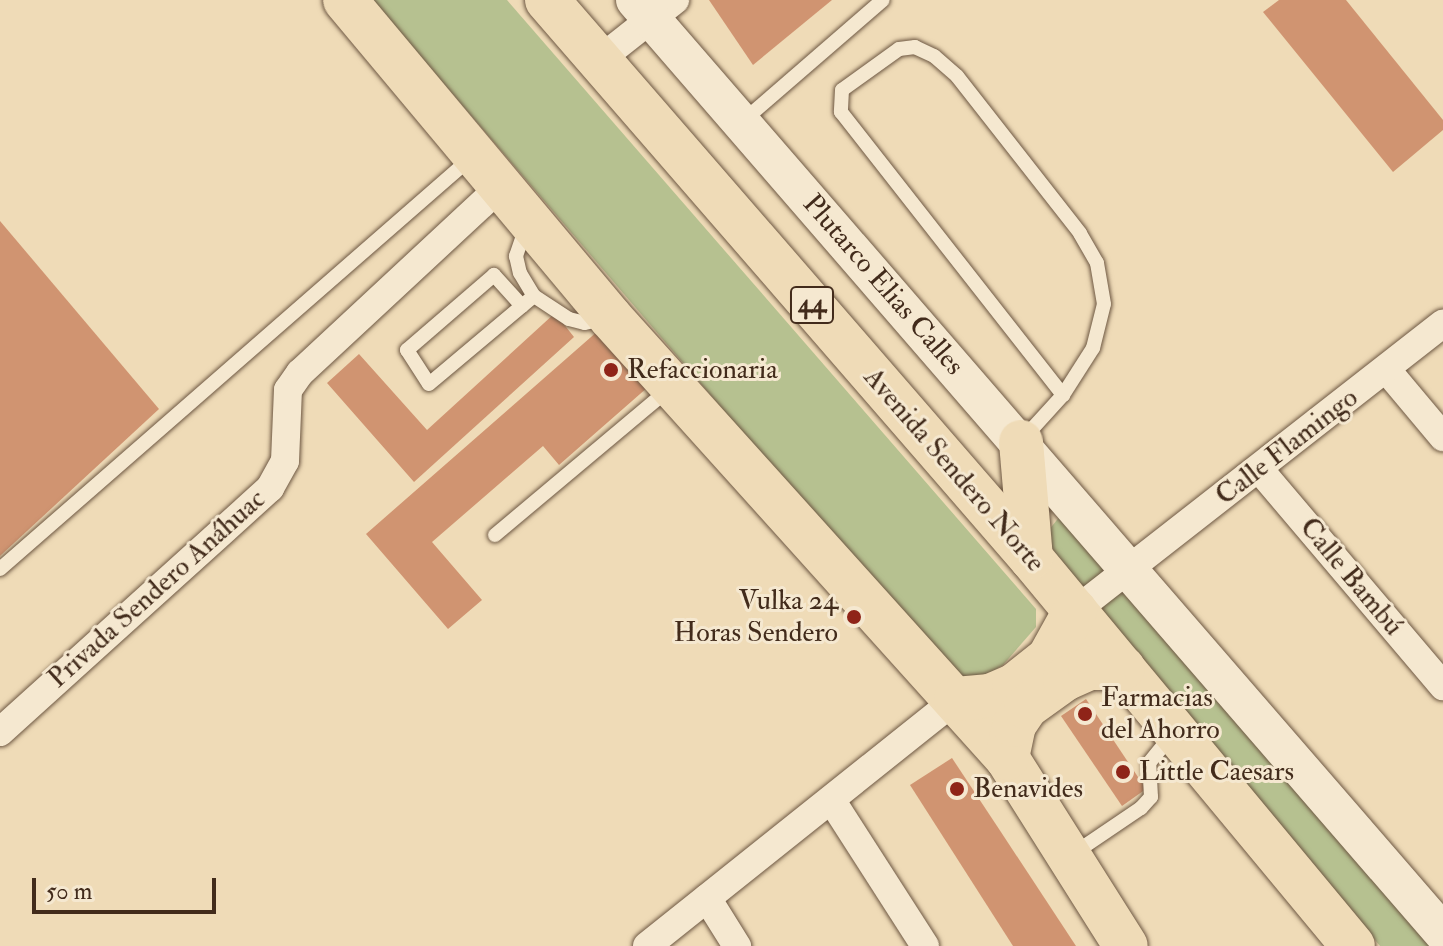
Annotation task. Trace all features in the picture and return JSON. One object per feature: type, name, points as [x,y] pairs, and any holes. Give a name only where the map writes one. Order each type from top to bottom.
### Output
[{"type":"main road","points":[[345,0],[610,317],[1007,758],[1126,946]]},
{"type":"main road","name":"Avenida Sendero Norte","points":[[547,0],[1031,558],[1353,946]]},
{"type":"main road","points":[[1021,442],[1031,558]]},
{"type":"main road","points":[[956,699],[990,696],[1014,686],[1049,658],[1075,611]]},
{"type":"main road","points":[[1007,758],[1014,725],[1026,707],[1065,679],[1090,668],[1123,668]]},
{"type":"street","points":[[599,60],[654,6]]},
{"type":"street","name":"Plutarco Elias Calles","points":[[654,6],[742,122],[1443,933]]},
{"type":"street","name":"Privada Sendero Anáhuac","points":[[0,732],[270,488],[285,461],[288,390],[300,373],[488,171]]},
{"type":"street","name":"Calle Flamingo","points":[[1075,611],[1443,324]]},
{"type":"street","points":[[1386,369],[1443,437]]},
{"type":"street","name":"Calle Bambú","points":[[1259,469],[1443,686]]},
{"type":"street","points":[[647,946],[956,699]]},
{"type":"street","points":[[832,801],[925,946]]},
{"type":"street","points":[[707,898],[737,946]]},
{"type":"lane","points":[[742,122],[883,0]]},
{"type":"lane","points":[[1021,442],[1063,395],[1093,348],[1104,304],[1097,263],[1080,233],[957,76],[925,51],[915,47],[899,49],[842,90],[841,112],[1063,395]]},
{"type":"lane","points":[[0,569],[488,171]]},
{"type":"lane","points":[[529,219],[516,256],[520,273],[534,296],[569,319],[585,323],[610,317]]},
{"type":"lane","points":[[522,306],[494,275],[407,350],[429,384],[534,296]]},
{"type":"lane","points":[[495,535],[673,385]]},
{"type":"lane","points":[[1069,857],[1141,808],[1151,797],[1149,763],[1176,730]]},
{"type":"green space","points":[[372,0],[507,0],[1036,609],[1036,627],[1003,665],[975,682],[959,685]]},
{"type":"green space","points":[[1064,511],[1437,946],[1380,946],[1041,540]]},
{"type":"building","points":[[709,0],[832,0],[753,65]]},
{"type":"building","points":[[1279,0],[1346,0],[1443,120],[1443,130],[1393,172],[1263,12]]},
{"type":"building","points":[[0,221],[159,409],[0,556]]},
{"type":"building","points":[[555,313],[574,337],[414,482],[327,383],[359,354],[427,430]]},
{"type":"building","points":[[599,330],[648,387],[559,465],[543,446],[432,542],[482,600],[448,629],[366,534]]},
{"type":"building","points":[[1086,699],[1146,789],[1122,806],[1061,716]]},
{"type":"building","points":[[952,758],[1076,946],[1013,946],[910,785]]},
{"type":"place","name":"Refaccionaria","points":[[611,370]]},
{"type":"place","name":"Vulka 24 Horas Sendero","points":[[854,617]]},
{"type":"place","name":"Farmacias del Ahorro","points":[[1085,714]]},
{"type":"place","name":"Little Caesars","points":[[1123,772]]},
{"type":"place","name":"Benavides","points":[[957,789]]}]
